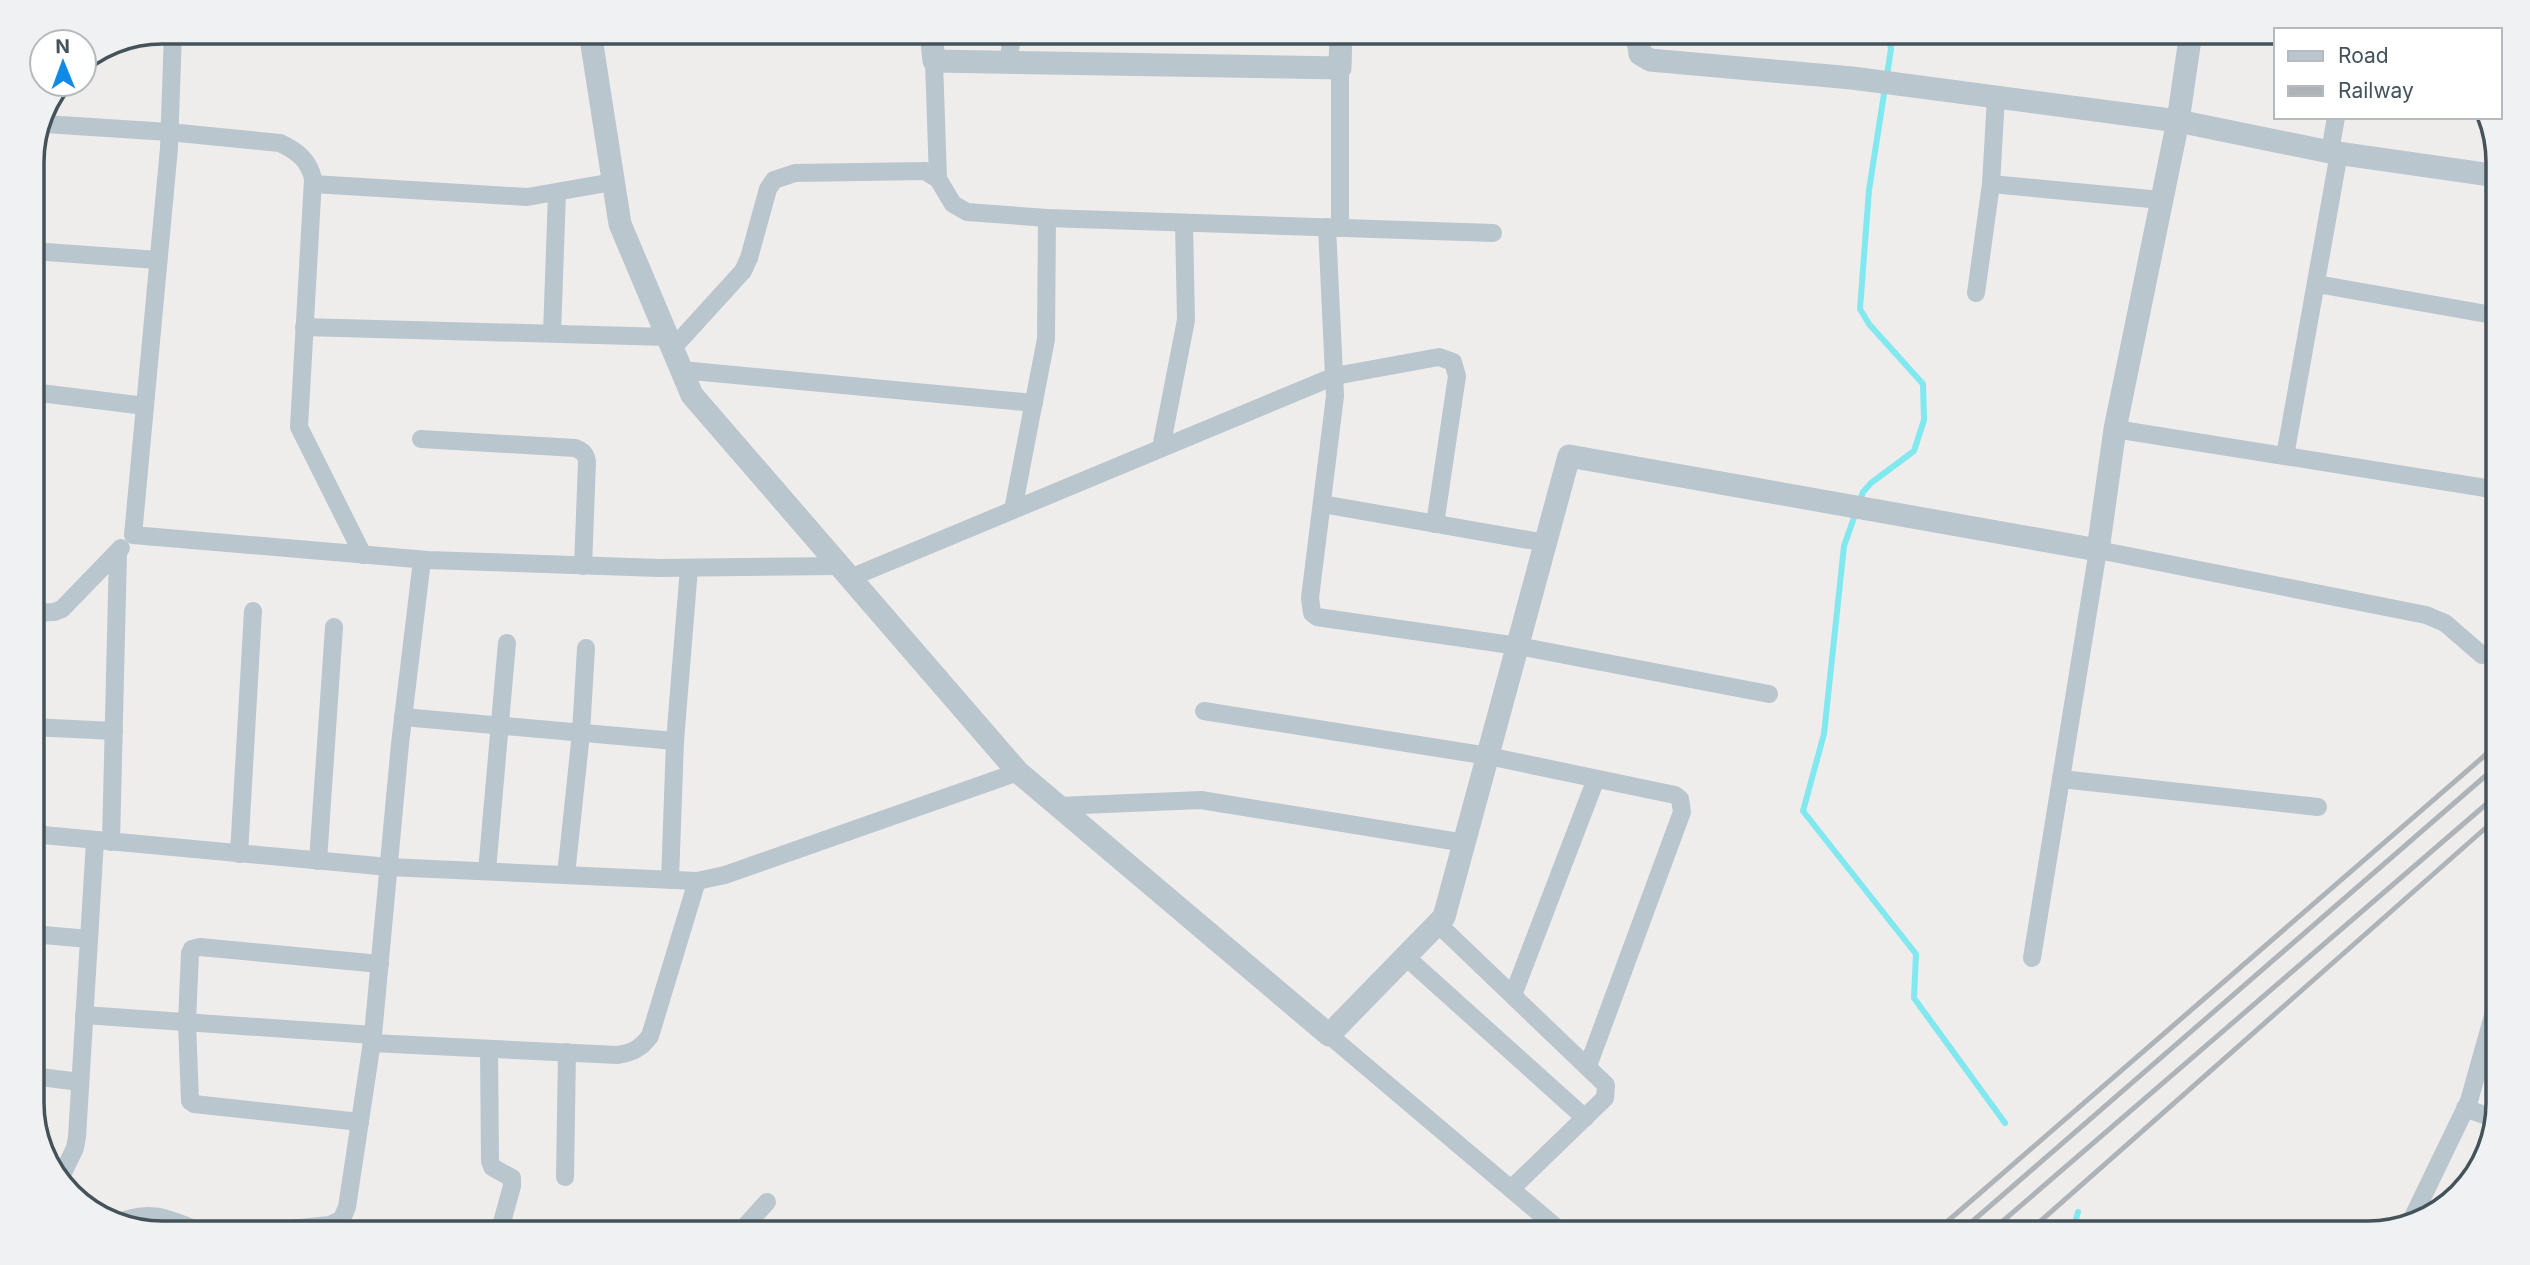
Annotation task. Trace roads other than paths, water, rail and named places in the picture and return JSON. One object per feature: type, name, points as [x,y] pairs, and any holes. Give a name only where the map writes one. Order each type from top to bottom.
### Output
[{"type":"street","points":[[44,612],[62,609],[133,535],[169,132],[173,44]]},
{"type":"street","points":[[592,44],[620,224],[692,396],[1018,772],[1548,1221]]},
{"type":"street","points":[[932,44],[938,179]]},
{"type":"street","points":[[1008,62],[1011,44]]},
{"type":"street","points":[[1341,44],[1334,228],[1335,396],[1310,598],[1312,614],[1317,617],[1518,646],[1769,694]]},
{"type":"street","points":[[1639,44],[1640,54],[1650,61],[1852,78],[2178,121],[2335,153],[2486,174]]},
{"type":"street","points":[[2032,958],[2115,429],[2178,121],[2188,44]]},
{"type":"street","points":[[934,61],[1340,68]]},
{"type":"street","points":[[1976,293],[1991,184],[1996,97]]},
{"type":"street","points":[[2285,456],[2317,284],[2335,153],[2336,119]]},
{"type":"street","points":[[50,124],[169,132],[280,144],[291,148],[307,162],[313,184],[299,427],[363,555]]},
{"type":"street","points":[[673,352],[743,271],[768,189],[774,180],[795,173],[925,171],[938,179],[959,209],[967,212],[1047,218],[1493,233]]},
{"type":"street","points":[[313,184],[527,197],[613,181]]},
{"type":"street","points":[[1991,184],[2161,200]]},
{"type":"street","points":[[552,333],[557,193]]},
{"type":"street","points":[[1013,510],[1046,339],[1047,218]]},
{"type":"street","points":[[1161,448],[1186,320],[1184,223]]},
{"type":"street","points":[[44,252],[158,260]]},
{"type":"street","points":[[2317,284],[2486,314]]},
{"type":"street","points":[[304,327],[552,333],[1034,403]]},
{"type":"street","points":[[133,535],[422,560],[845,572],[1013,510],[1335,376],[1439,357],[1453,362],[1457,376],[1435,524]]},
{"type":"street","points":[[44,394],[145,407]]},
{"type":"street","points":[[2115,429],[2486,488]]},
{"type":"street","points":[[421,439],[582,450],[587,462],[583,566]]},
{"type":"street","points":[[1329,1035],[1444,917],[1569,456],[2098,550],[2426,615],[2445,623],[2482,654]]},
{"type":"street","points":[[1322,504],[1546,543]]},
{"type":"street","points":[[64,1170],[75,1148],[89,939],[103,841],[114,731],[118,552]]},
{"type":"street","points":[[338,1221],[342,1219],[347,1208],[372,1039],[403,717],[422,560]]},
{"type":"street","points":[[670,880],[675,741],[689,568]]},
{"type":"street","points":[[239,854],[253,611]]},
{"type":"street","points":[[318,861],[334,627]]},
{"type":"street","points":[[487,871],[507,643]]},
{"type":"street","points":[[566,875],[581,733],[586,648]]},
{"type":"street","points":[[1204,711],[1488,757],[1675,795],[1680,799],[1682,812],[1588,1066]]},
{"type":"street","points":[[403,717],[675,741]]},
{"type":"street","points":[[44,728],[114,731]]},
{"type":"street","points":[[44,835],[389,867],[697,881],[725,876],[1018,772]]},
{"type":"street","points":[[1513,995],[1596,779]]},
{"type":"street","points":[[2061,779],[2318,807]]},
{"type":"street","points":[[1058,806],[1201,800],[1465,843]]},
{"type":"street","points":[[85,1015],[489,1049],[617,1055],[630,1053],[642,1046],[654,1026],[697,881]]},
{"type":"street","points":[[1438,923],[1606,1085],[1605,1098],[1511,1189]]},
{"type":"street","points":[[44,935],[89,939]]},
{"type":"street","points":[[360,1122],[194,1104],[188,1096],[190,953],[195,947],[380,964]]},
{"type":"street","points":[[1406,957],[1585,1118]]},
{"type":"street","points":[[2416,1211],[2465,1108],[2486,1038]]},
{"type":"street","points":[[489,1049],[490,1161],[492,1167],[512,1178],[503,1221]]},
{"type":"street","points":[[565,1177],[567,1052]]},
{"type":"street","points":[[44,1078],[80,1082]]},
{"type":"street","points":[[2465,1108],[2485,1115]]},
{"type":"street","points":[[750,1221],[767,1202]]},
{"type":"street","points":[[131,1217],[152,1214],[170,1221]]},
{"type":"waterway","points":[[1890,44],[1869,190],[1860,309],[1869,324],[1923,384],[1924,420],[1914,451],[1863,492],[1844,546],[1824,734],[1803,811],[1916,954],[1914,998],[2005,1123]]},
{"type":"waterway","points":[[2075,1221],[2078,1212]]},
{"type":"railway","points":[[1948,1221],[2486,754]]},
{"type":"railway","points":[[1973,1221],[2486,775]]},
{"type":"railway","points":[[2003,1221],[2486,804]]},
{"type":"railway","points":[[2041,1221],[2486,828]]}]
